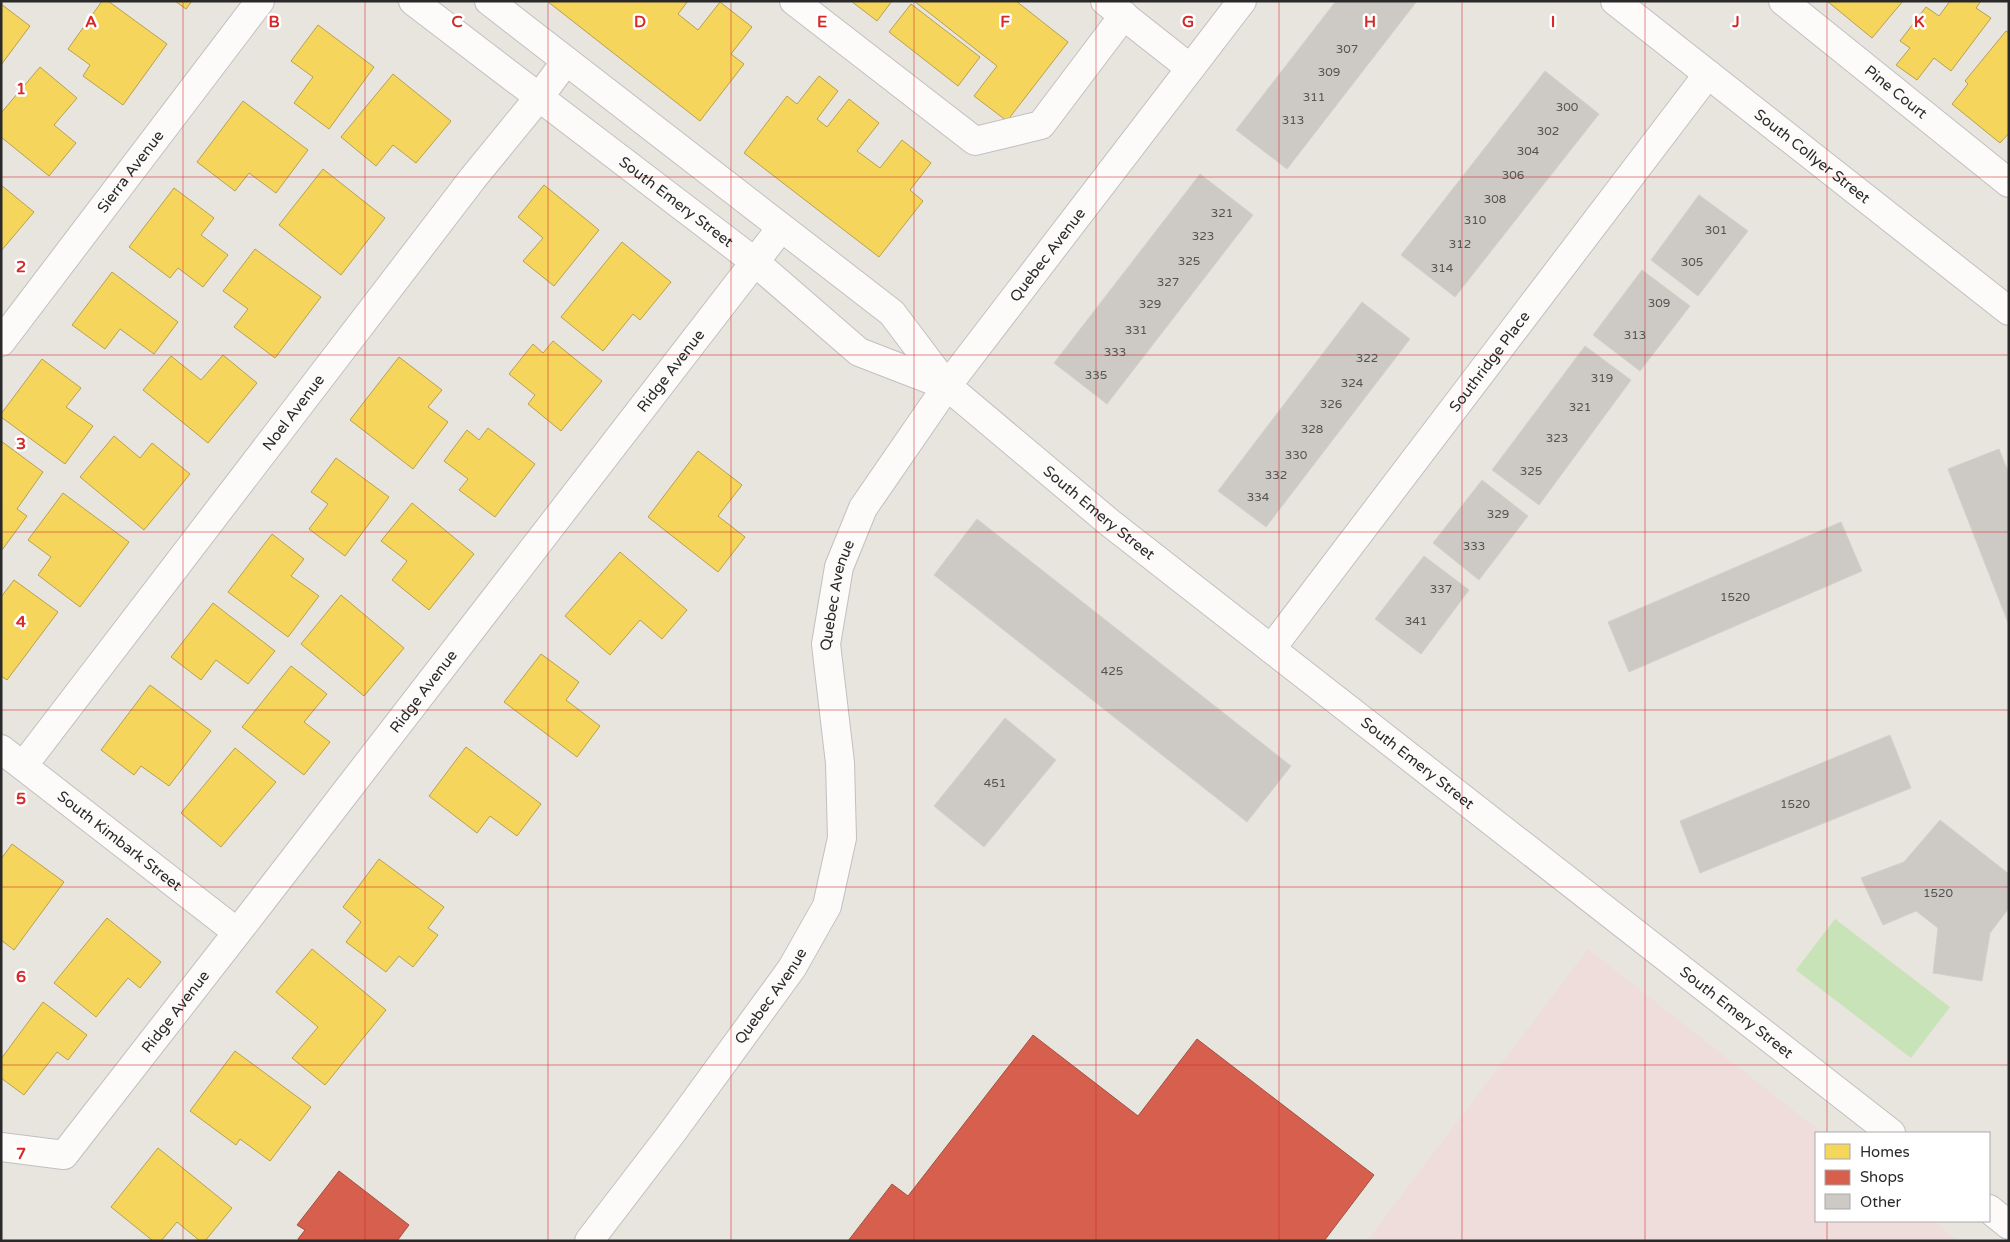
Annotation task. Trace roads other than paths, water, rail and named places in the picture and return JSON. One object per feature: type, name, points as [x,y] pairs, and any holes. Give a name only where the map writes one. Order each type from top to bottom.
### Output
[{"type":"street","name":"Sierra Avenue","points":[[1,342],[260,1]]},
{"type":"street","name":"South Emery Street","points":[[413,1],[540,96],[755,262],[859,352],[947,386]]},
{"type":"street","name":"South Emery Street","points":[[489,1],[892,313],[947,386],[1110,523],[1891,1132]]},
{"type":"street","points":[[794,1],[974,141],[1041,125],[1115,8],[1190,68]]},
{"type":"street","name":"Quebec Avenue","points":[[589,1241],[671,1134],[792,968],[827,906],[842,838],[840,763],[826,644],[839,567],[863,508],[947,386],[1242,1]]},
{"type":"street","name":"South Collyer Street","points":[[1615,1],[2009,311]]},
{"type":"street","name":"Pine Court","points":[[1783,1],[2009,183]]},
{"type":"street","name":"Noel Avenue","points":[[23,766],[473,178],[566,61]]},
{"type":"street","name":"Southridge Place","points":[[1271,649],[1708,74]]},
{"type":"street","name":"Ridge Avenue","points":[[1,1147],[64,1155],[781,228]]},
{"type":"street","name":"South Kimbark Street","points":[[1,749],[238,932]]},
{"type":"street","points":[[1990,1210],[2009,1225]]}]
